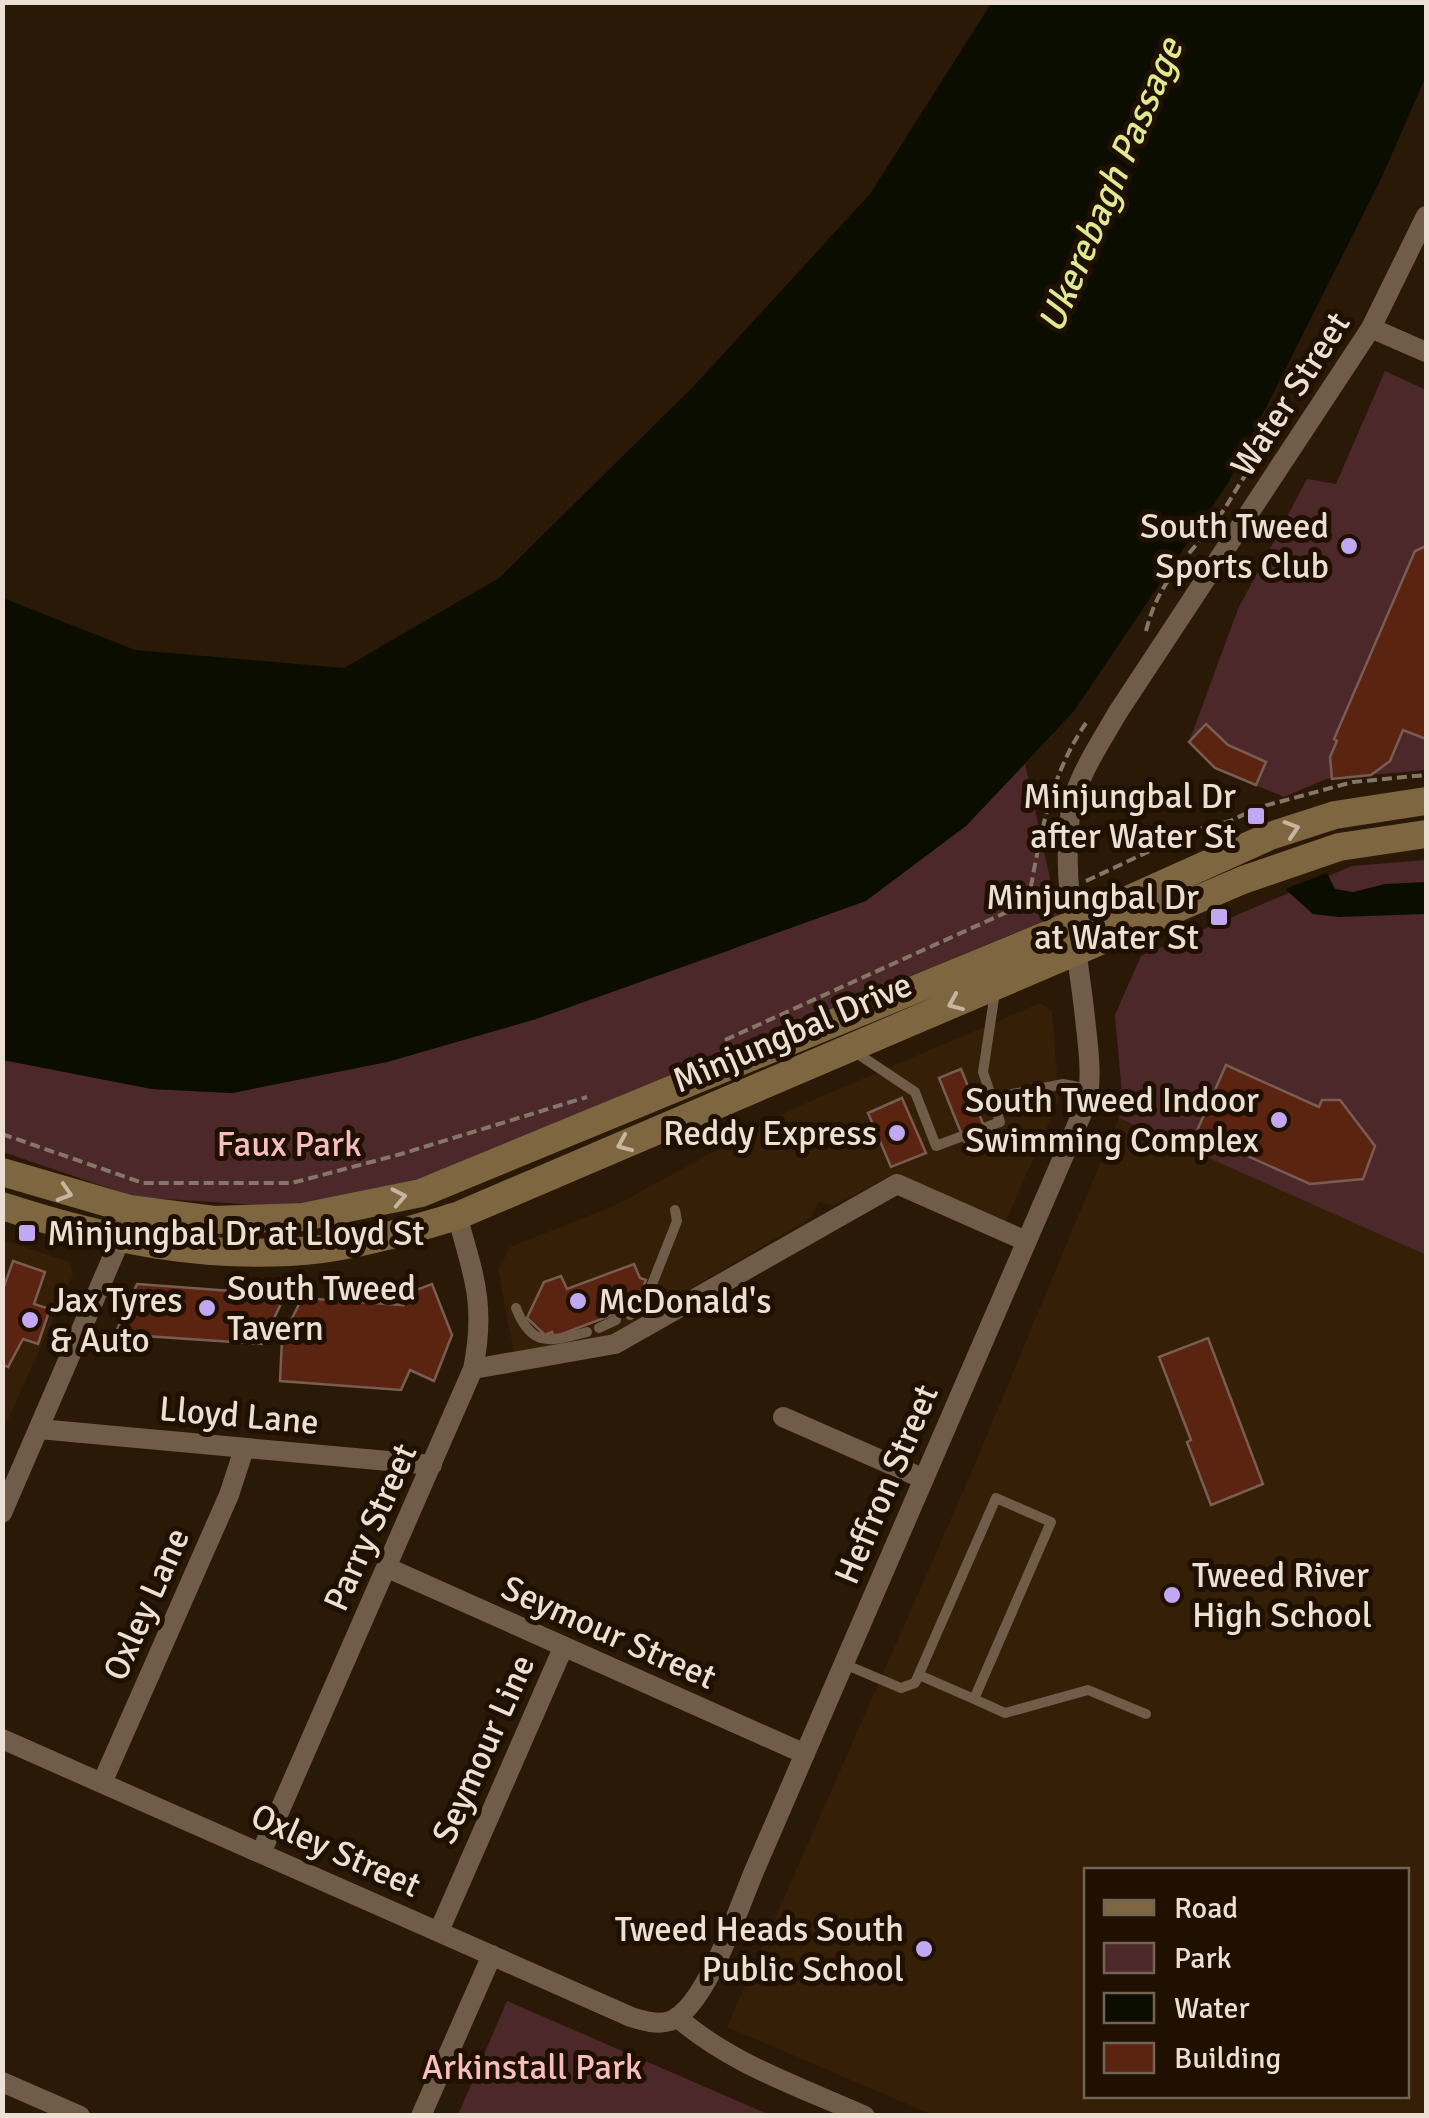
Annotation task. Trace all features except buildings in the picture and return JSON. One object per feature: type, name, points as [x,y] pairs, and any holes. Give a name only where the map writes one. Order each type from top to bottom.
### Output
[{"type":"main road","name":"Minjungbal Drive","points":[[2,1206],[120,1240],[244,1254],[322,1248],[386,1237],[458,1216],[996,986],[1076,938],[1270,836],[1336,815],[1426,802]]},
{"type":"main road","name":"Minjungbal Drive","points":[[2,1172],[129,1209],[214,1220],[303,1216],[421,1193],[1076,938],[1309,855],[1426,834]]},
{"type":"street","name":"Water Street","points":[[1076,938],[1068,826],[1076,794],[1097,747],[1371,328],[1426,216]]},
{"type":"street","points":[[1371,328],[1426,352]]},
{"type":"street","name":"Heffron Street","points":[[677,2018],[704,1984],[1082,1118],[1090,1089],[1076,938]]},
{"type":"street","points":[[474,1368],[616,1344],[897,1184],[1026,1241]]},
{"type":"street","points":[[2,1513],[120,1240],[129,1209]]},
{"type":"street","name":"Parry Street","points":[[261,1853],[474,1368],[481,1332],[479,1296],[458,1216]]},
{"type":"street","points":[[783,1417],[924,1478]]},
{"type":"street","name":"Lloyd Lane","points":[[40,1430],[432,1465]]},
{"type":"street","name":"Oxley Lane","points":[[102,1783],[229,1495],[244,1448]]},
{"type":"street","name":"Seymour Street","points":[[388,1568],[804,1754]]},
{"type":"street","name":"Seymour Line","points":[[438,1932],[563,1648]]},
{"type":"street","name":"Oxley Street","points":[[2,1739],[643,2021],[677,2018]]},
{"type":"street","points":[[421,2116],[492,1955]]},
{"type":"street","points":[[677,2018],[700,2038],[732,2056],[865,2116]]},
{"type":"street","points":[[2,2082],[80,2116]]},
{"type":"lane","points":[[849,1048],[916,1092],[936,1146],[1000,1122],[983,1072],[996,986]]},
{"type":"lane","points":[[992,1098],[1063,1084],[1090,1089]]},
{"type":"lane","points":[[630,1315],[644,1302],[677,1221],[674,1210]]},
{"type":"lane","points":[[516,1308],[522,1323],[538,1339],[552,1341],[616,1320]]},
{"type":"lane","points":[[844,1664],[901,1688],[915,1683],[996,1498],[1052,1522],[974,1699]]},
{"type":"lane","points":[[919,1675],[1005,1712],[1088,1690],[1146,1714]]},
{"type":"path","points":[[714,1045],[1045,894],[1097,878],[1108,868],[1192,831],[1230,821],[1260,807],[1352,782],[1426,775]]},
{"type":"path","points":[[2,1134],[143,1183],[292,1182],[400,1154],[589,1096]]},
{"type":"shaded area","points":[[1040,1003],[1052,1011],[1059,1100],[1005,1223],[890,1176],[833,1206],[819,1202],[812,1217],[607,1338],[514,1353],[498,1270],[510,1247],[616,1205],[792,1109]]},
{"type":"shaded area","name":"Tweed River High School","points":[[1119,1118],[1426,1255],[1426,2115],[933,2115],[727,2027],[969,1478]]},
{"type":"shaded area","points":[[3,1240],[69,1262],[73,1275],[3,1431]]},
{"type":"green space","name":"South Tweed Sports Club","points":[[1385,371],[1426,390],[1426,770],[1326,779],[1284,797],[1215,768],[1189,742],[1238,609],[1307,479],[1336,484]]},
{"type":"green space","name":"Faux Park","points":[[1025,764],[1058,915],[423,1178],[290,1207],[135,1197],[3,1152],[3,1060],[152,1089],[232,1093],[387,1062],[536,1019],[731,950],[966,826]]},
{"type":"green space","points":[[1426,860],[1426,1255],[1119,1118],[1123,1105],[1115,1015],[1141,956],[1352,866]]},
{"type":"green space","name":"Arkinstall Park","points":[[507,2001],[770,2115],[458,2115]]},
{"type":"water","name":"Ukerebagh Passage","points":[[992,2],[1426,3],[1426,76],[1381,179],[1228,483],[1074,711],[966,826],[866,901],[536,1019],[387,1062],[232,1093],[152,1089],[3,1060],[3,598],[135,650],[344,668],[499,578],[693,387],[870,194]]},
{"type":"water","points":[[1327,873],[1335,889],[1353,892],[1385,884],[1426,882],[1426,914],[1313,914],[1285,889]]},
{"type":"place","name":"South Tweed Sports Club","points":[[1349,546]]},
{"type":"place","name":"Minjungbal Dr after Water St","points":[[1256,816]]},
{"type":"place","name":"Minjungbal Dr at Water St","points":[[1219,917]]},
{"type":"place","name":"South Tweed Indoor Swimming Complex","points":[[1279,1120]]},
{"type":"place","name":"Reddy Express","points":[[897,1133]]},
{"type":"place","name":"Minjungbal Dr at Lloyd St","points":[[27,1233]]},
{"type":"place","name":"McDonald's","points":[[578,1301]]},
{"type":"place","name":"South Tweed Tavern","points":[[207,1308]]},
{"type":"place","name":"Jax Tyres & Auto","points":[[30,1320]]},
{"type":"place","name":"Tweed River High School","points":[[1172,1595]]},
{"type":"place","name":"Tweed Heads South Public School","points":[[924,1949]]}]
